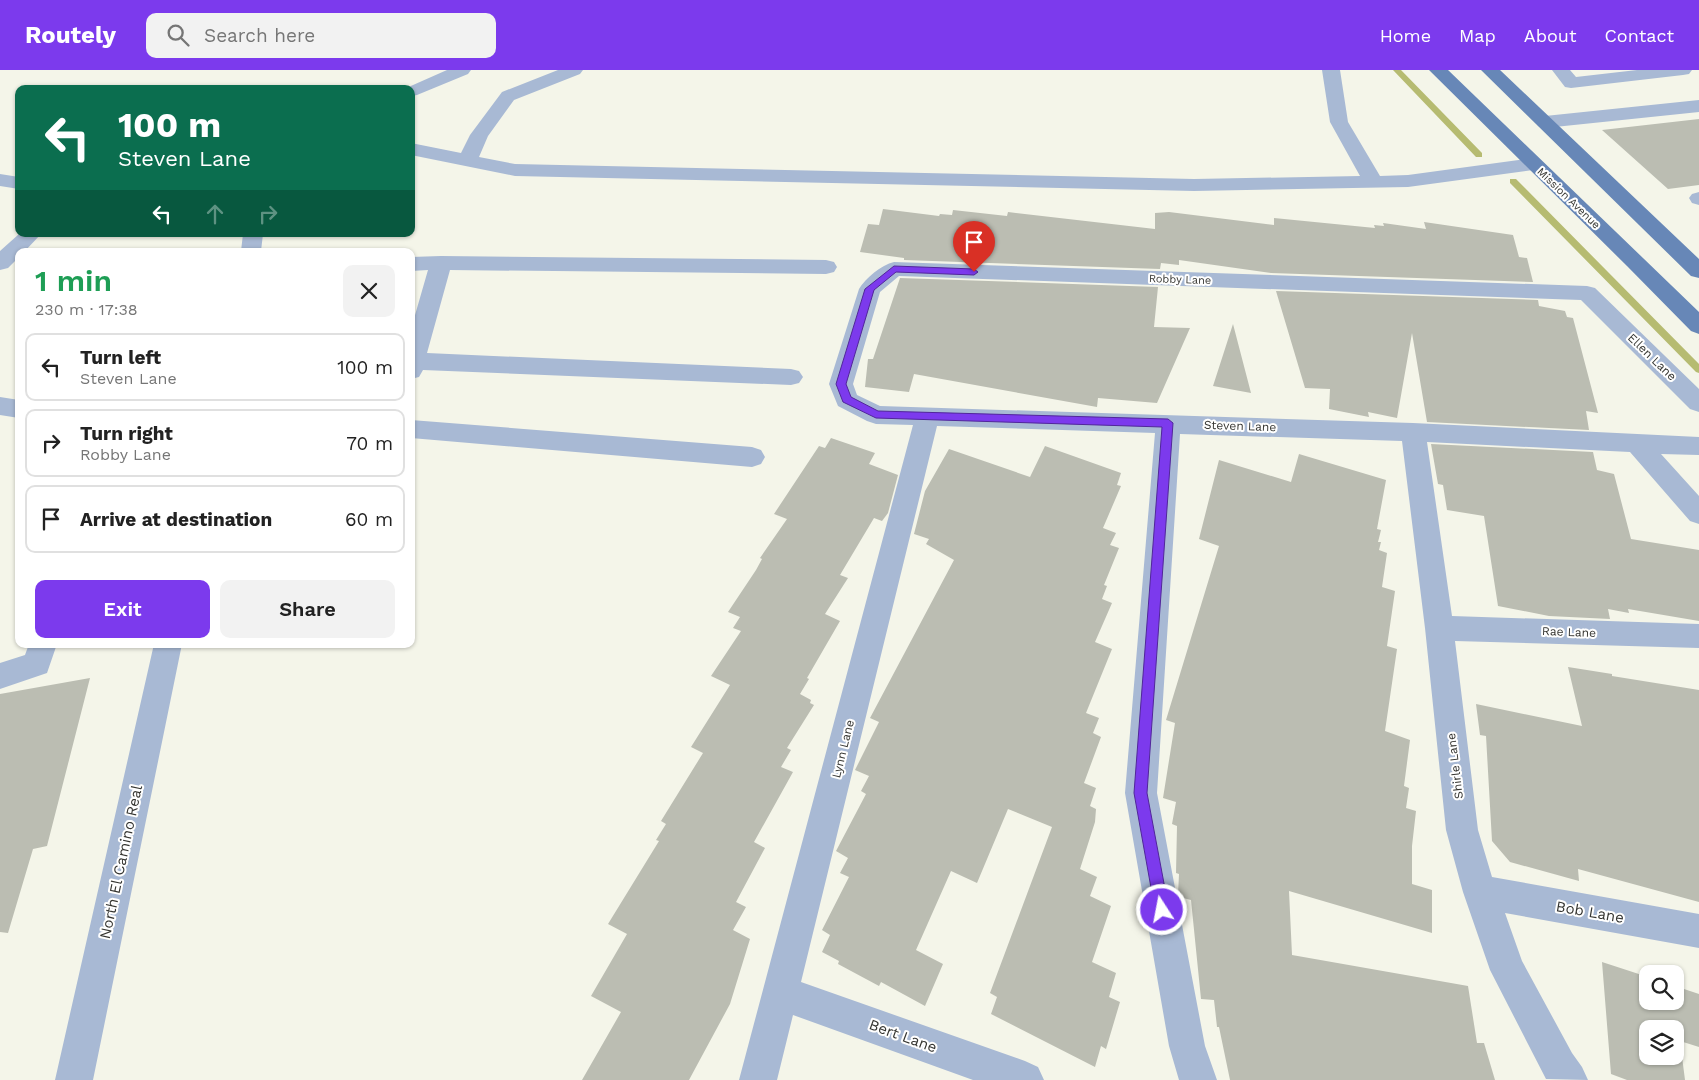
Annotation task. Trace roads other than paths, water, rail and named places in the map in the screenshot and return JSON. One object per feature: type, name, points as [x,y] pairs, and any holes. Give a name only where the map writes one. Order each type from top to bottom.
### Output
[{"type":"main road","name":"Mission Avenue","points":[[1438,70],[1533,164],[1660,284],[1699,326]]},
{"type":"main road","points":[[1490,70],[1699,271]]},
{"type":"street","points":[[415,85],[430,70]]},
{"type":"street","points":[[415,88],[462,70]]},
{"type":"street","points":[[468,160],[479,135],[508,96],[574,70]]},
{"type":"street","points":[[1331,70],[1340,122],[1373,181]]},
{"type":"street","points":[[1561,70],[1572,83],[1683,70]]},
{"type":"street","points":[[1545,122],[1699,106]]},
{"type":"street","points":[[415,150],[515,170],[1194,185],[1408,181],[1533,164]]},
{"type":"street","points":[[0,180],[15,182]]},
{"type":"street","points":[[16,248],[28,237]]},
{"type":"street","points":[[0,263],[15,249]]},
{"type":"street","points":[[415,354],[441,263]]},
{"type":"street","points":[[415,264],[826,267]]},
{"type":"street","name":"Robby Lane","points":[[847,400],[841,384],[870,289],[894,269],[1587,294],[1605,311]]},
{"type":"street","name":"Ellen Lane","points":[[1605,311],[1699,403]]},
{"type":"street","points":[[415,365],[791,377]]},
{"type":"street","name":"Steven Lane","points":[[847,400],[876,415],[1168,423],[1636,442]]},
{"type":"street","points":[[0,406],[15,408]]},
{"type":"street","name":"Lynn Lane","points":[[758,1080],[927,417]]},
{"type":"street","points":[[1168,423],[1141,793],[1187,1046],[1198,1080]]},
{"type":"street","points":[[415,429],[752,457]]},
{"type":"street","name":"Shirle Lane","points":[[1413,432],[1439,628],[1462,830],[1480,892],[1508,970],[1559,1066],[1569,1080]]},
{"type":"street","points":[[1636,442],[1699,446]]},
{"type":"street","points":[[1636,442],[1699,514]]},
{"type":"street","name":"Rae Lane","points":[[1439,628],[1699,636]]},
{"type":"street","points":[[0,676],[37,664],[42,648]]},
{"type":"street","name":"North El Camino Real","points":[[74,1080],[167,648]]},
{"type":"street","name":"Bob Lane","points":[[1480,892],[1699,931]]},
{"type":"street","name":"Bert Lane","points":[[781,993],[1025,1080]]},
{"type":"waterway","points":[[1397,70],[1479,155]]},
{"type":"waterway","points":[[1513,181],[1699,370]]}]
